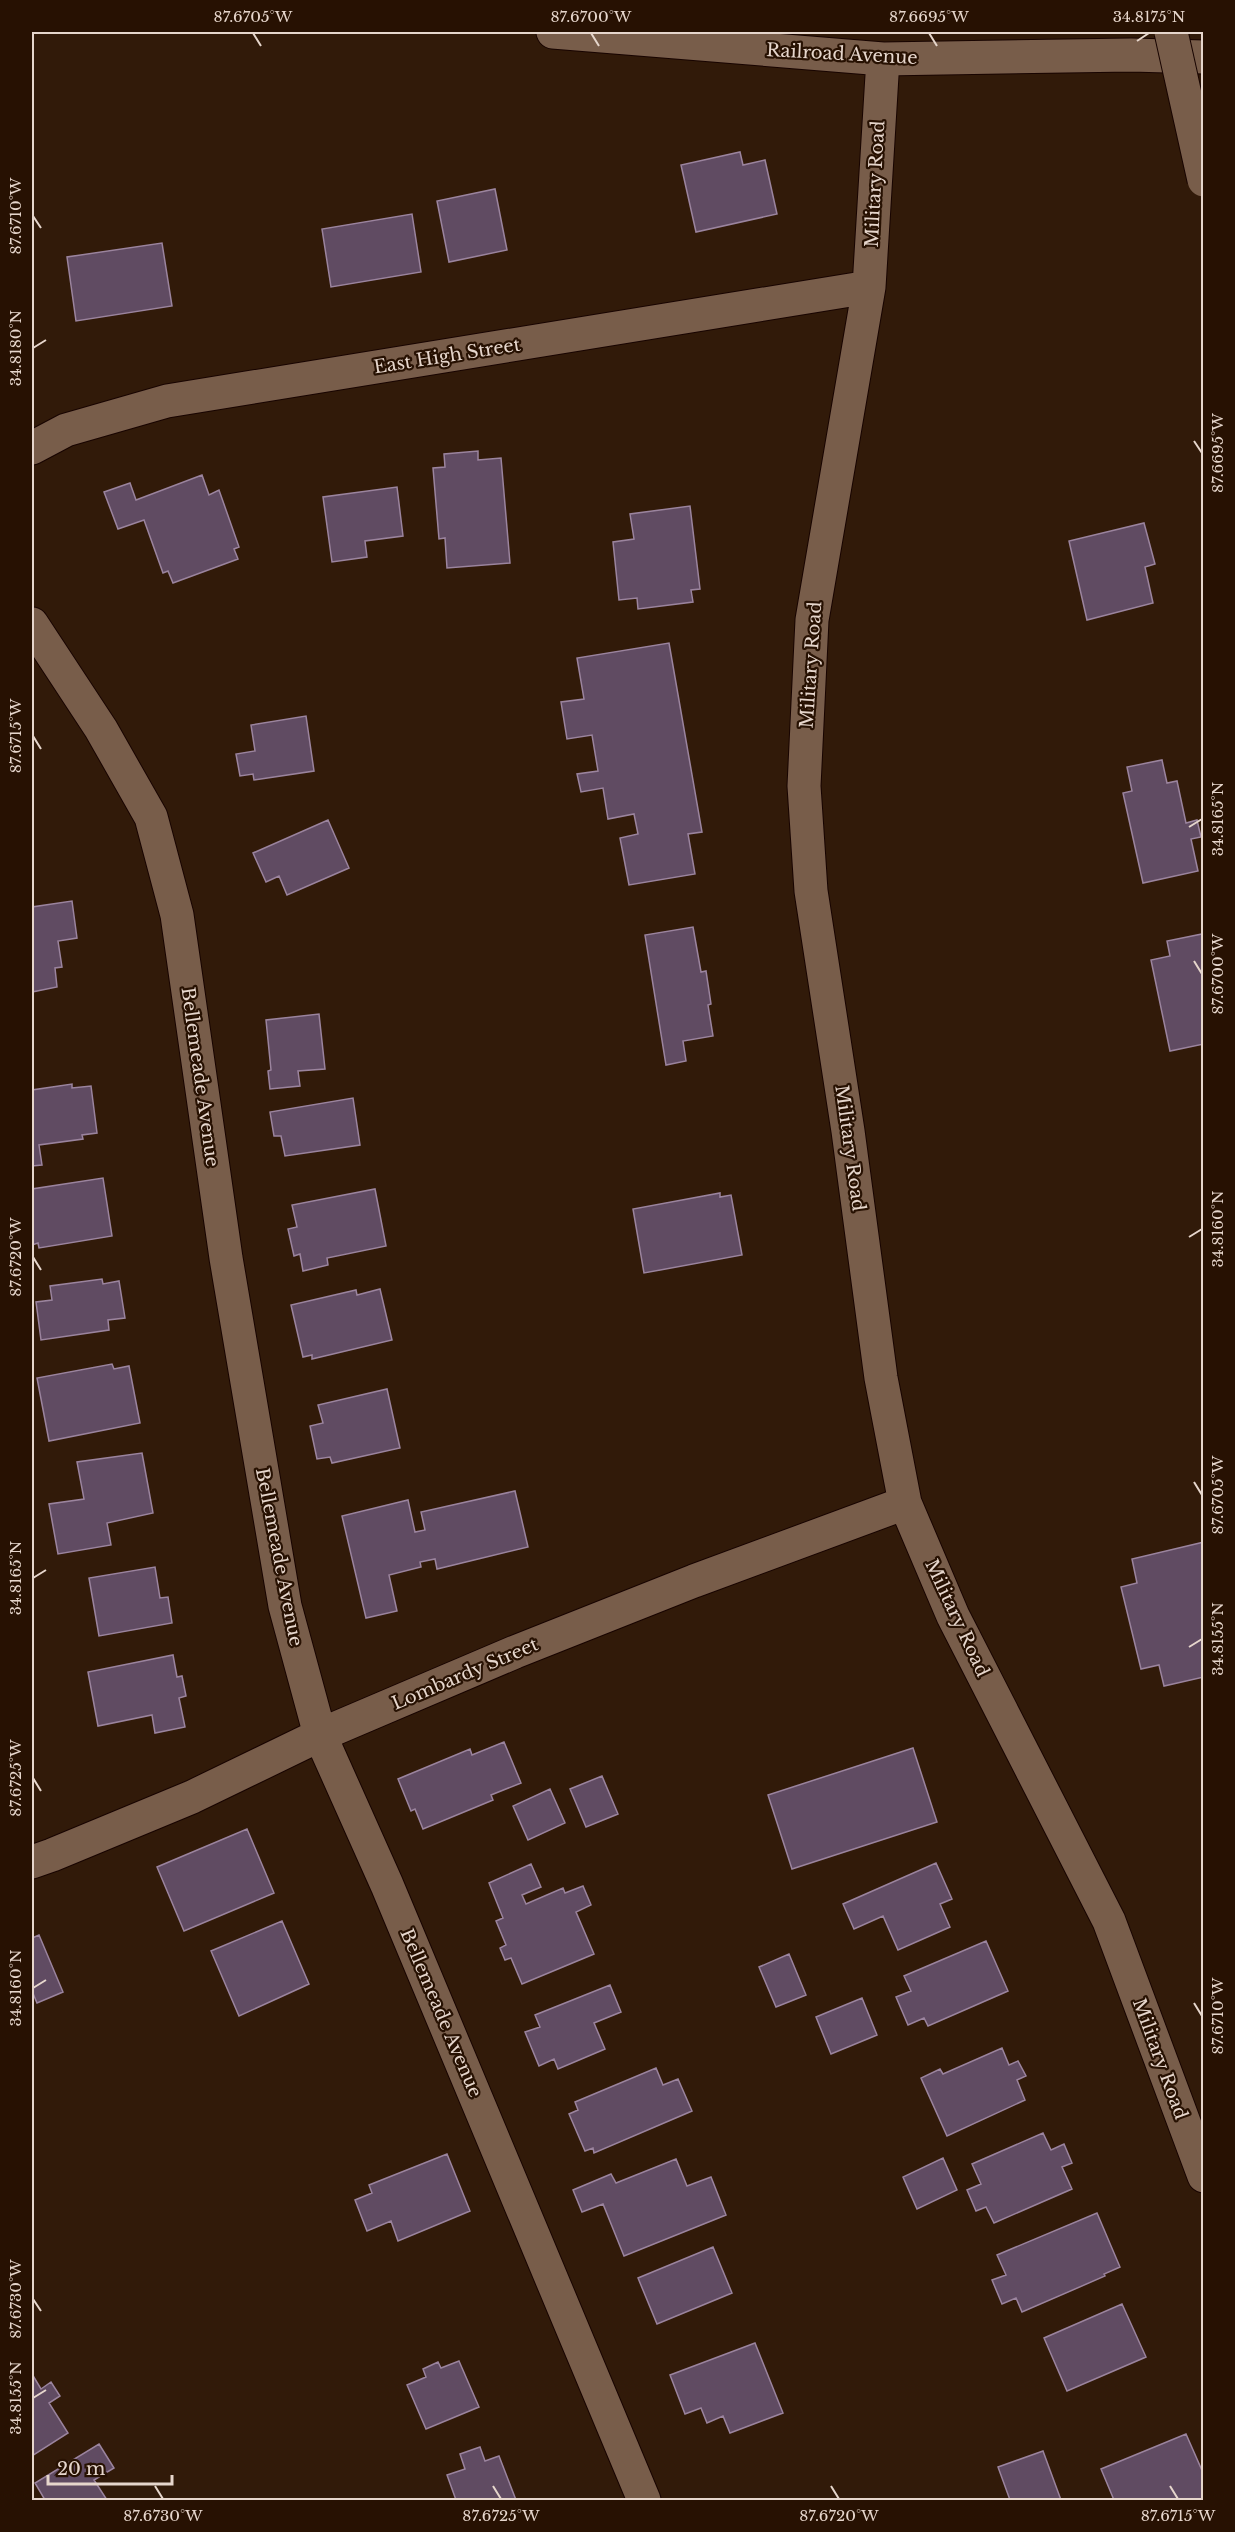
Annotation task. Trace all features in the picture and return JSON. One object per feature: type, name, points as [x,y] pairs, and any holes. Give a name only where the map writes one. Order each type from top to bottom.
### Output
[{"type":"street","name":"Railroad Avenue","points":[[553,32],[883,59],[1131,55],[1203,57]]},
{"type":"street","points":[[1171,32],[1203,180]]},
{"type":"street","name":"Military Road","points":[[883,59],[869,287],[812,620],[804,786],[812,891],[849,1131],[881,1378],[905,1503],[953,1616],[1108,1921],[1203,2176]]},
{"type":"street","name":"East High Street","points":[[32,448],[66,430],[167,401],[869,287]]},
{"type":"street","name":"Bellemeade Avenue","points":[[32,624],[101,729],[151,817],[177,915],[226,1258],[285,1606],[320,1735],[387,1885],[644,2500]]},
{"type":"street","name":"Lombardy Street","points":[[32,1862],[192,1797],[320,1735],[525,1648],[694,1581],[905,1503]]},
{"type":"building","points":[[740,152],[743,165],[765,160],[777,214],[696,232],[681,165]]},
{"type":"building","points":[[495,189],[507,250],[449,262],[437,201]]},
{"type":"building","points":[[412,214],[421,272],[331,287],[322,229]]},
{"type":"building","points":[[162,243],[172,306],[76,321],[67,257]]},
{"type":"building","points":[[478,451],[478,460],[501,458],[510,563],[447,568],[445,538],[439,539],[433,468],[445,467],[444,454]]},
{"type":"building","points":[[202,475],[209,495],[219,490],[239,547],[234,549],[238,559],[173,583],[168,571],[163,573],[144,520],[118,529],[104,492],[130,483],[136,500]]},
{"type":"building","points":[[397,487],[403,536],[365,541],[367,557],[332,562],[323,497]]},
{"type":"building","points":[[690,506],[700,589],[691,590],[693,602],[638,609],[637,598],[619,600],[613,542],[634,539],[630,514]]},
{"type":"building","points":[[1144,523],[1155,564],[1145,567],[1153,603],[1087,620],[1069,541]]},
{"type":"building","points":[[669,643],[702,832],[688,834],[695,874],[629,885],[620,838],[638,834],[634,814],[608,819],[603,788],[581,792],[577,774],[598,771],[592,735],[567,739],[561,702],[584,699],[577,658]]},
{"type":"building","points":[[306,716],[314,771],[254,780],[253,774],[240,776],[236,754],[255,751],[251,725]]},
{"type":"building","points":[[1162,760],[1167,783],[1177,781],[1186,823],[1197,820],[1201,837],[1191,839],[1198,871],[1143,883],[1123,793],[1132,791],[1127,767]]},
{"type":"building","points":[[328,820],[349,868],[287,895],[279,876],[266,882],[253,853]]},
{"type":"building","points":[[72,901],[77,938],[58,941],[62,967],[55,968],[57,987],[32,992],[32,907]]},
{"type":"building","points":[[693,927],[701,972],[706,971],[713,1036],[683,1041],[686,1061],[666,1065],[645,935]]},
{"type":"building","points":[[1202,934],[1204,1044],[1170,1051],[1151,960],[1170,956],[1167,941]]},
{"type":"building","points":[[319,1014],[325,1069],[298,1071],[300,1086],[270,1089],[268,1071],[271,1070],[266,1020]]},
{"type":"building","points":[[72,1084],[72,1088],[91,1086],[97,1133],[82,1135],[83,1139],[39,1145],[42,1165],[32,1166],[32,1090]]},
{"type":"building","points":[[353,1098],[360,1145],[285,1156],[281,1136],[274,1136],[270,1112]]},
{"type":"building","points":[[103,1178],[112,1236],[39,1248],[38,1243],[32,1245],[32,1189]]},
{"type":"building","points":[[375,1189],[386,1246],[327,1258],[328,1265],[303,1271],[300,1254],[294,1256],[288,1229],[297,1227],[292,1205]]},
{"type":"building","points":[[720,1193],[720,1197],[731,1195],[742,1255],[644,1273],[633,1209]]},
{"type":"building","points":[[102,1279],[103,1284],[119,1281],[125,1318],[108,1320],[109,1330],[41,1340],[36,1302],[52,1300],[50,1286]]},
{"type":"building","points":[[380,1289],[392,1340],[312,1359],[312,1355],[303,1357],[291,1305],[356,1290],[357,1295]]},
{"type":"building","points":[[112,1364],[114,1369],[129,1366],[140,1423],[49,1441],[37,1378]]},
{"type":"building","points":[[387,1389],[400,1448],[332,1463],[330,1457],[317,1459],[310,1426],[323,1423],[318,1405]]},
{"type":"building","points":[[142,1453],[153,1513],[107,1523],[111,1545],[58,1554],[49,1504],[84,1499],[77,1462]]},
{"type":"building","points":[[515,1491],[528,1547],[437,1569],[435,1559],[420,1562],[421,1567],[389,1575],[397,1611],[366,1618],[342,1516],[408,1500],[415,1532],[425,1530],[421,1512]]},
{"type":"building","points":[[1204,1542],[1204,1677],[1164,1686],[1159,1665],[1141,1669],[1121,1587],[1137,1583],[1132,1559]]},
{"type":"building","points":[[155,1567],[160,1598],[168,1597],[172,1623],[99,1636],[89,1578]]},
{"type":"building","points":[[173,1655],[177,1677],[182,1676],[186,1696],[179,1698],[185,1727],[155,1733],[152,1715],[98,1726],[88,1672]]},
{"type":"building","points":[[504,1742],[521,1783],[491,1795],[493,1800],[423,1829],[415,1809],[411,1811],[398,1779],[470,1749],[472,1755]]},
{"type":"building","points":[[913,1748],[937,1822],[792,1869],[768,1795]]},
{"type":"building","points":[[602,1776],[618,1814],[586,1827],[570,1789]]},
{"type":"building","points":[[550,1789],[565,1823],[528,1840],[513,1806]]},
{"type":"building","points":[[247,1829],[274,1893],[184,1931],[157,1867]]},
{"type":"building","points":[[936,1863],[952,1899],[940,1904],[950,1927],[898,1950],[883,1916],[854,1929],[843,1904]]},
{"type":"building","points":[[531,1864],[541,1887],[522,1895],[526,1904],[563,1888],[565,1893],[583,1886],[591,1905],[576,1912],[594,1954],[522,1984],[511,1958],[505,1960],[500,1948],[506,1945],[496,1921],[503,1918],[489,1883]]},
{"type":"building","points":[[282,1921],[309,1984],[239,2016],[211,1951]]},
{"type":"building","points":[[39,1935],[63,1992],[37,2003],[32,1991],[32,1938]]},
{"type":"building","points":[[986,1941],[1008,1991],[928,2026],[924,2018],[908,2025],[896,1997],[911,1991],[904,1976]]},
{"type":"building","points":[[789,1954],[806,1995],[776,2007],[759,1967]]},
{"type":"building","points":[[610,1985],[621,2012],[594,2023],[605,2049],[558,2069],[554,2059],[539,2066],[525,2032],[540,2027],[535,2015]]},
{"type":"building","points":[[862,1998],[877,2035],[831,2054],[816,2017]]},
{"type":"building","points":[[1002,2048],[1009,2065],[1018,2061],[1026,2076],[1017,2080],[1025,2100],[947,2136],[921,2078],[940,2069],[943,2074]]},
{"type":"building","points":[[656,2068],[663,2085],[678,2079],[692,2111],[594,2153],[593,2148],[585,2151],[569,2114],[578,2110],[575,2102]]},
{"type":"building","points":[[1043,2133],[1051,2150],[1064,2144],[1072,2163],[1062,2167],[1072,2189],[994,2223],[986,2207],[976,2211],[967,2190],[981,2184],[972,2164]]},
{"type":"building","points":[[447,2154],[470,2211],[398,2241],[391,2221],[367,2231],[355,2200],[372,2193],[369,2185]]},
{"type":"building","points":[[943,2158],[957,2190],[917,2209],[903,2177]]},
{"type":"building","points":[[676,2159],[687,2186],[711,2177],[726,2215],[624,2256],[603,2204],[582,2212],[573,2190],[611,2174],[616,2183]]},
{"type":"building","points":[[1097,2213],[1120,2267],[1104,2274],[1105,2276],[1022,2312],[1016,2298],[1002,2304],[992,2280],[1006,2275],[997,2255]]},
{"type":"building","points":[[713,2247],[732,2293],[657,2324],[638,2278]]},
{"type":"building","points":[[1122,2304],[1146,2357],[1067,2391],[1044,2338]]},
{"type":"building","points":[[755,2343],[783,2413],[730,2433],[723,2416],[707,2423],[701,2408],[685,2414],[670,2375]]},
{"type":"building","points":[[459,2361],[479,2407],[426,2429],[407,2385],[426,2377],[423,2369],[438,2362],[441,2368]]},
{"type":"building","points":[[32,2374],[41,2389],[51,2382],[60,2396],[49,2403],[68,2433],[32,2456]]},
{"type":"building","points":[[1186,2434],[1204,2475],[1204,2499],[1114,2500],[1101,2469]]},
{"type":"building","points":[[99,2444],[114,2468],[94,2480],[107,2500],[45,2500],[35,2483]]},
{"type":"building","points":[[480,2447],[485,2461],[499,2456],[516,2500],[456,2500],[447,2475],[465,2469],[460,2454]]},
{"type":"building","points":[[1043,2451],[1061,2500],[1010,2500],[998,2467]]}]
